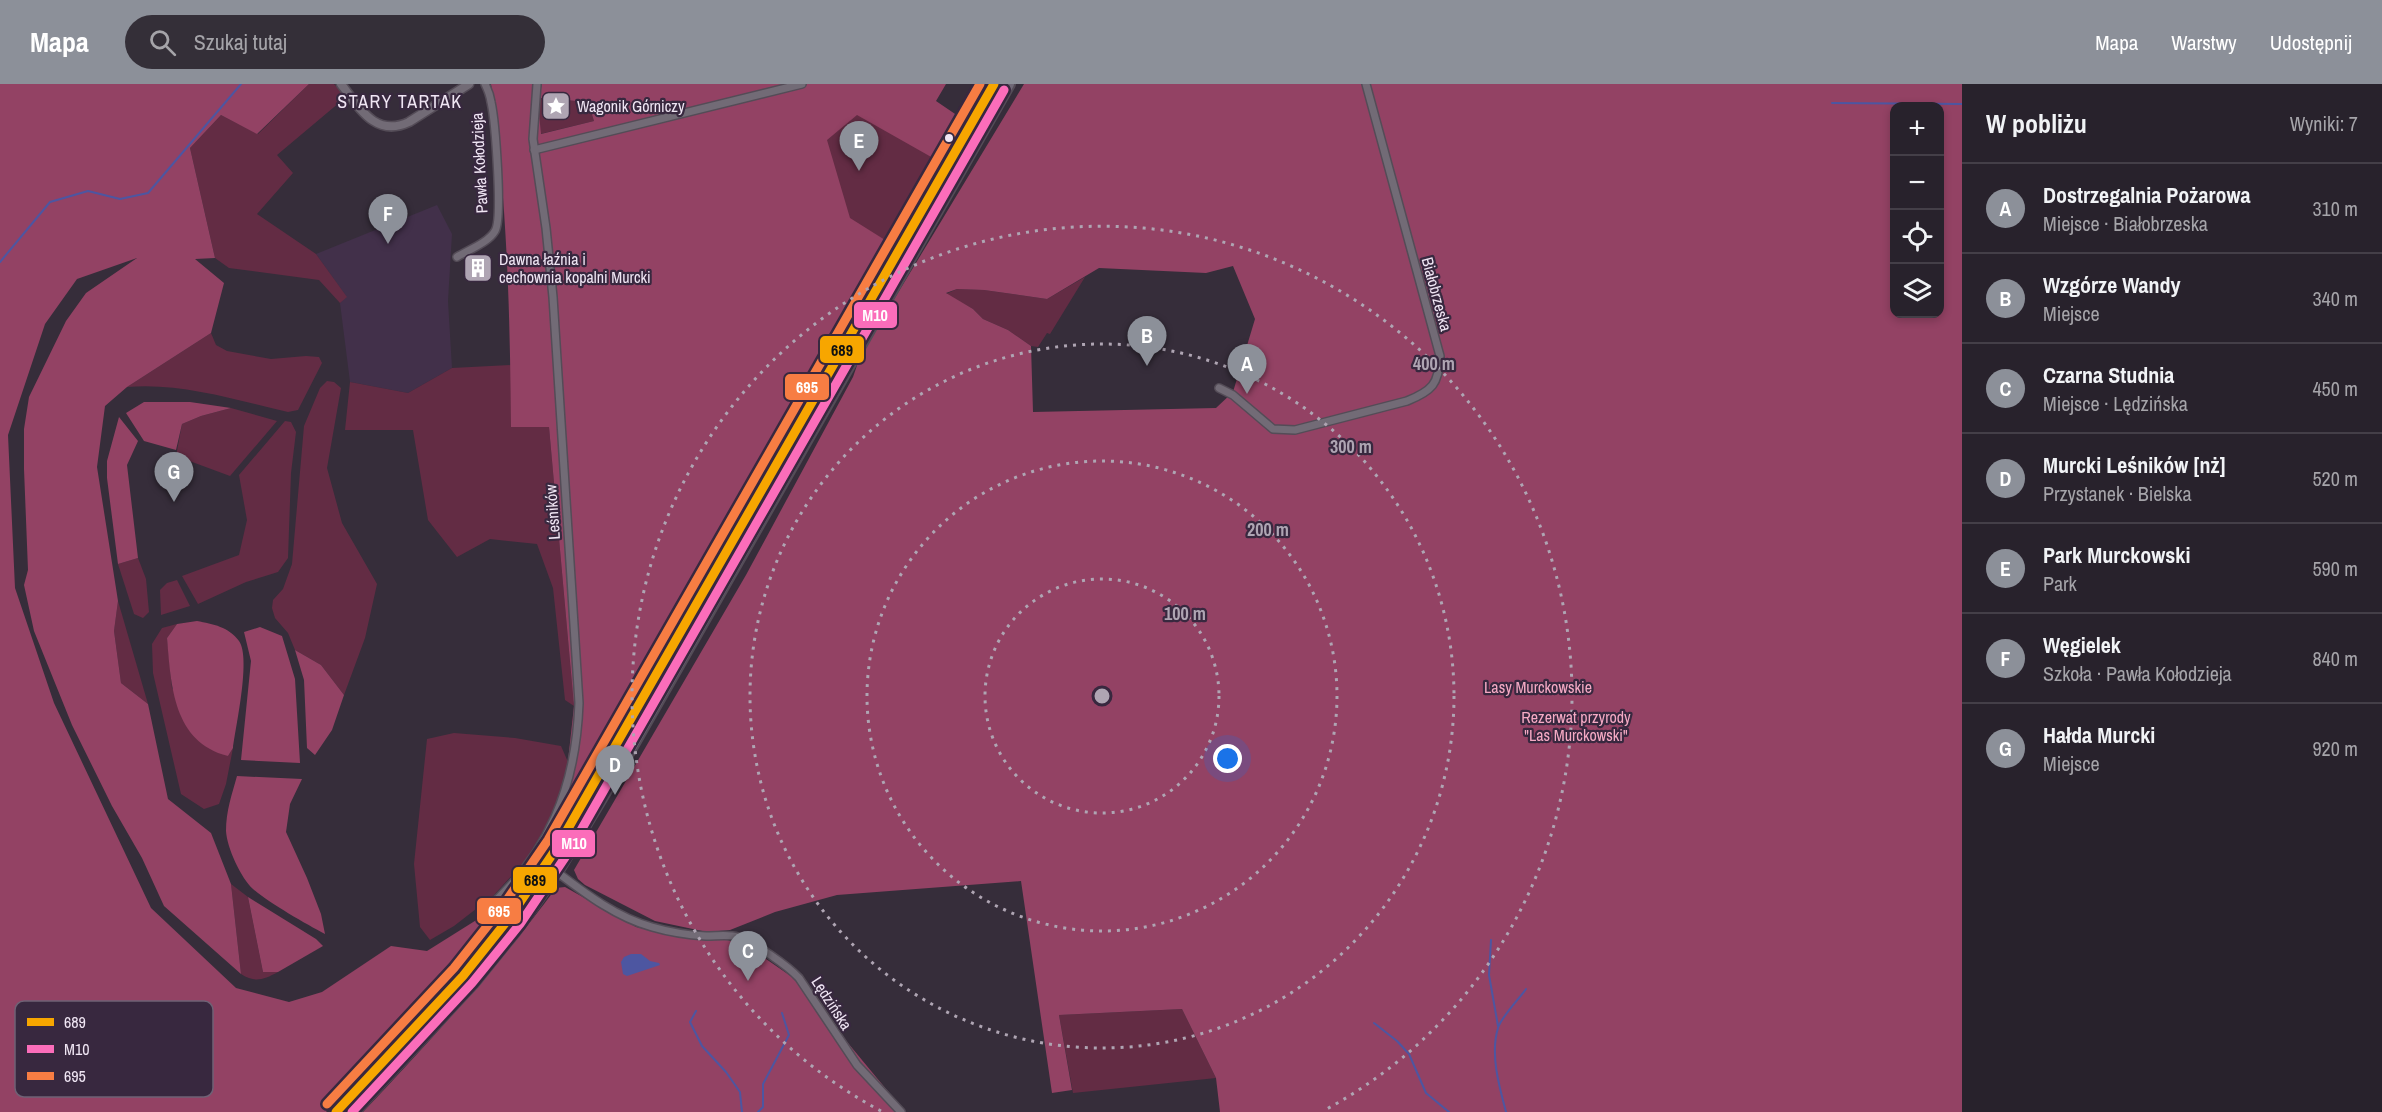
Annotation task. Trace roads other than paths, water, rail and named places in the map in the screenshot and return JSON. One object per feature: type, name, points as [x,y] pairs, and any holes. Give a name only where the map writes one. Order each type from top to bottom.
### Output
[{"type":"main road","points":[[336,1112],[421,1022],[499,931],[535,881],[580,811],[994,84]]},
{"type":"main road","points":[[353,1112],[473,983],[515,931],[557,872],[627,755],[1009,84]]},
{"type":"street","name":"Pawła Kołodzieja","points":[[340,84],[369,118],[375,123],[390,127],[409,122],[468,84]]},
{"type":"street","name":"Pawła Kołodzieja","points":[[456,257],[495,231],[498,198],[491,103],[485,84]]},
{"type":"street","name":"Leśników","points":[[499,931],[484,911],[508,889],[520,874],[557,817],[573,765],[579,703],[552,297],[546,228],[534,150],[533,114],[537,84]]},
{"type":"street","points":[[534,150],[802,84]]},
{"type":"street","name":"Białobrzeska","points":[[1219,388],[1233,395],[1273,429],[1281,431],[1295,430],[1407,400],[1424,394],[1436,380],[1440,371],[1440,356],[1366,84]]},
{"type":"street","name":"Lędzińska","points":[[557,872],[596,900],[630,920],[654,928],[685,933],[737,936],[790,969],[799,978],[857,1065],[901,1112]]},
{"type":"water","points":[[641,954],[660,965],[627,976],[623,974],[621,962],[624,957]]},
{"type":"waterway","points":[[0,262],[50,202],[88,191],[120,199],[148,193],[241,84]]},
{"type":"waterway","points":[[1832,103],[1962,104]]},
{"type":"waterway","points":[[1491,940],[1489,975],[1498,1026]]},
{"type":"waterway","points":[[1506,1112],[1496,1070],[1496,1038],[1503,1019],[1526,989]]},
{"type":"waterway","points":[[696,1011],[690,1022],[702,1046],[726,1072],[740,1092],[742,1112]]},
{"type":"waterway","points":[[758,1112],[763,1107],[763,1084],[789,1035],[782,1013]]},
{"type":"waterway","points":[[1374,1023],[1409,1054],[1426,1093],[1449,1112]]},
{"type":"place","name":"Wagonik Górniczy","points":[[556,106]]},
{"type":"place","name":"Park Murckowski","points":[[859,171]]},
{"type":"place","name":"Węgielek","points":[[388,244]]},
{"type":"place","name":"Dawna łaźnia i cechownia kopalni Murcki","points":[[478,268]]},
{"type":"place","name":"Wzgórze Wandy","points":[[1147,366]]},
{"type":"place","name":"Dostrzegalnia Pożarowa","points":[[1247,394]]},
{"type":"place","name":"Hałda Murcki","points":[[174,502]]},
{"type":"place","name":"Murcki Leśników [nż]","points":[[615,795]]},
{"type":"place","name":"Czarna Studnia","points":[[748,981]]},
{"type":"district","name":"STARY TARTAK","points":[[400,101]]},
{"type":"park label","name":"Lasy Murckowskie","points":[[1538,687]]},
{"type":"park label","name":"Rezerwat przyrody \"Las Murckowski\"","points":[[1576,726]]}]
